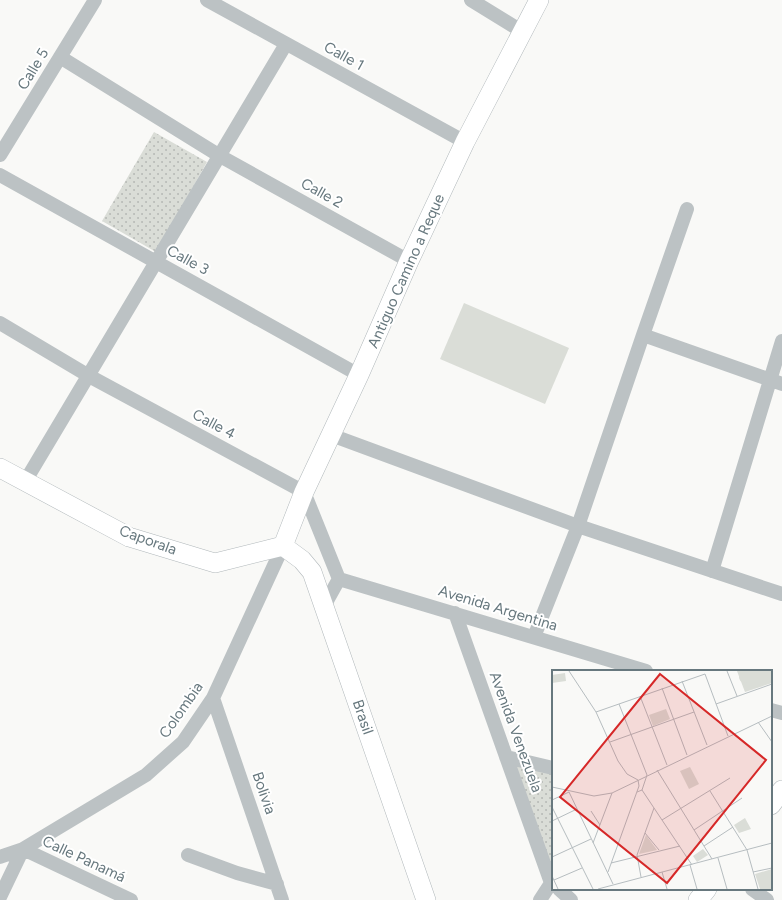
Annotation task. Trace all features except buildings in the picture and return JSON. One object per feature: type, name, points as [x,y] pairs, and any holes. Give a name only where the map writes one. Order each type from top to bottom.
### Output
[{"type":"street","name":"Calle 5","points":[[0,155],[95,0]]},
{"type":"street","name":"Calle 1","points":[[207,0],[465,142]]},
{"type":"street","points":[[471,0],[523,32]]},
{"type":"street","name":"Antiguo Camino a Reque","points":[[282,546],[304,492],[465,142],[539,0]]},
{"type":"street","points":[[26,480],[286,44]]},
{"type":"street","name":"Calle 2","points":[[60,58],[220,156],[409,261]]},
{"type":"street","name":"Calle 3","points":[[0,175],[359,375]]},
{"type":"street","points":[[534,637],[578,526],[687,209]]},
{"type":"street","name":"Calle 4","points":[[0,323],[88,376],[304,492]]},
{"type":"street","points":[[643,335],[776,382]]},
{"type":"street","points":[[712,571],[776,382],[782,341]]},
{"type":"street","points":[[331,435],[578,526],[782,594]]},
{"type":"street","name":"Caporala","points":[[0,468],[26,480],[129,537],[215,563],[282,546]]},
{"type":"street","points":[[304,492],[340,578],[324,606]]},
{"type":"street","name":"Brasil","points":[[282,546],[302,560],[312,572],[426,900]]},
{"type":"street","name":"Colombia","points":[[0,858],[23,849],[146,775],[183,742],[213,698],[282,546]]},
{"type":"street","name":"Avenida Argentina","points":[[340,578],[643,670]]},
{"type":"street","name":"Avenida Venezuela","points":[[456,614],[506,757],[552,879]]},
{"type":"street","name":"Bolivia","points":[[213,698],[282,900]]},
{"type":"street","points":[[772,710],[782,713]]},
{"type":"street","points":[[506,757],[552,768]]},
{"type":"street","points":[[772,804],[782,790]]},
{"type":"street","points":[[0,896],[23,849]]},
{"type":"street","name":"Calle Panamá","points":[[23,849],[122,898]]},
{"type":"street","points":[[188,855],[237,873],[277,884]]},
{"type":"street","points":[[540,900],[552,886]]},
{"type":"street","points":[[560,890],[571,900]]},
{"type":"street","points":[[698,900],[706,890]]},
{"type":"street","points":[[753,890],[767,900]]},
{"type":"shaded area","points":[[154,132],[207,162],[156,252],[102,221]]},
{"type":"shaded area","points":[[464,303],[569,348],[545,404],[440,359]]},
{"type":"shaded area","points":[[516,766],[552,774],[552,867]]}]
